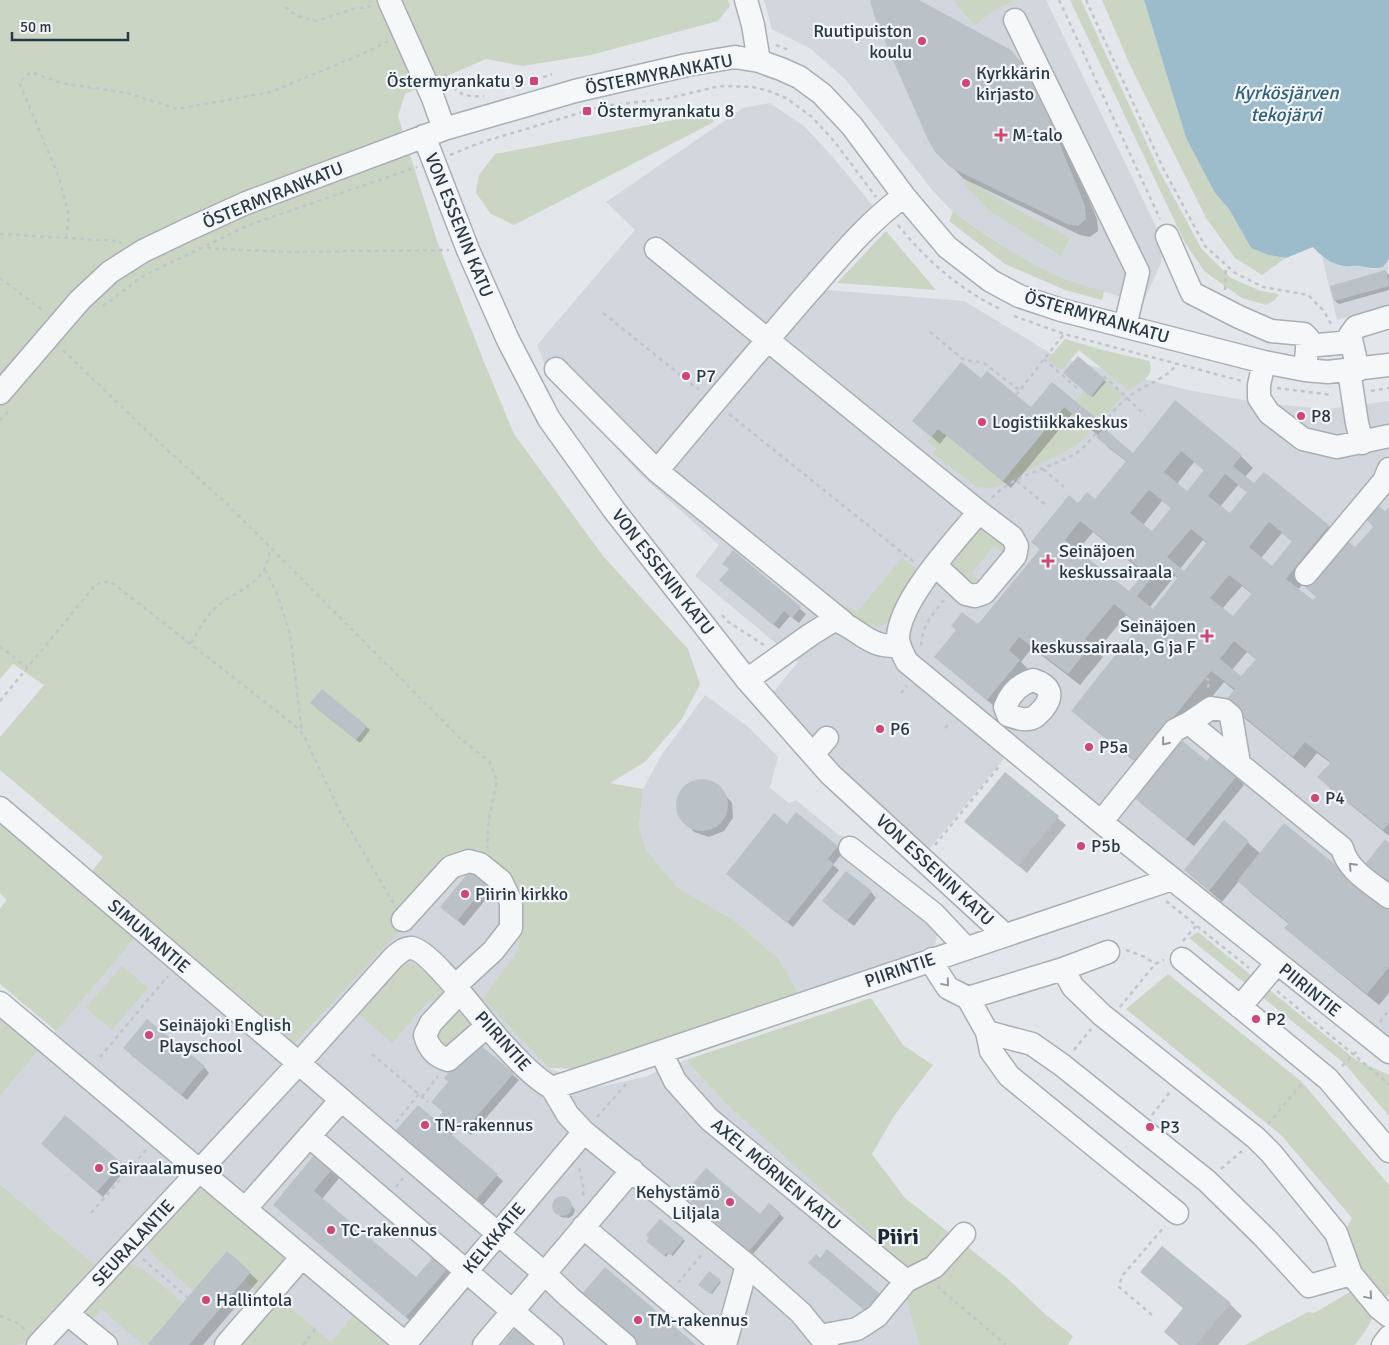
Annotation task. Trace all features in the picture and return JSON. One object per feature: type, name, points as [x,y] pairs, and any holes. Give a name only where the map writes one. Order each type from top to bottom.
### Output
[{"type":"street","points":[[746,0],[757,50]]},
{"type":"street","name":"VON ESSENIN KATU","points":[[390,2],[404,32],[468,250],[508,340],[549,419],[614,510],[747,680],[820,746],[830,774],[881,807],[923,860],[1005,935]]},
{"type":"street","points":[[1015,20],[1138,272],[1125,326]]},
{"type":"street","name":"ÖSTERMYRANKATU","points":[[0,393],[80,300],[110,272],[143,251],[246,203],[434,132],[575,91],[688,65],[735,57],[757,50],[822,94],[852,126],[904,196],[947,247],[990,281],[1019,296],[1061,310],[1264,362],[1305,370],[1328,372],[1389,365]]},
{"type":"street","points":[[657,471],[767,340],[792,322],[866,227],[904,196]]},
{"type":"street","points":[[1168,236],[1192,292],[1239,318],[1271,331],[1304,334],[1308,338],[1305,370]]},
{"type":"street","points":[[656,249],[1012,537],[1016,546],[1014,556],[984,593],[975,596],[966,594],[932,571]]},
{"type":"street","points":[[1389,317],[1356,326],[1350,334],[1357,422],[1377,439],[1389,460]]},
{"type":"street","points":[[1307,346],[1351,342]]},
{"type":"street","points":[[1264,362],[1259,385],[1259,398],[1269,413],[1303,439],[1337,447],[1377,439]]},
{"type":"street","points":[[556,368],[657,471],[843,622],[869,640],[881,645],[910,648]]},
{"type":"street","points":[[1306,574],[1384,481],[1389,469]]},
{"type":"street","points":[[910,648],[898,638],[900,623],[908,604],[979,512]]},
{"type":"street","points":[[747,680],[826,624],[834,620],[843,622]]},
{"type":"street","points":[[910,648],[907,662],[1172,879]]},
{"type":"street","points":[[1101,822],[1175,730],[1211,708],[1224,710],[1231,716],[1239,763]]},
{"type":"street","points":[[992,733],[1008,715]]},
{"type":"street","points":[[1189,723],[1342,848],[1344,858],[1350,867],[1389,897]]},
{"type":"street","name":"SIMUNANTIE","points":[[0,808],[544,1273],[625,1345]]},
{"type":"street","points":[[850,848],[934,914],[966,948]]},
{"type":"street","points":[[403,920],[451,866],[469,861],[480,864],[501,881],[511,902],[511,928],[458,989],[431,1023],[425,1035],[428,1046],[441,1058],[448,1060],[487,1026]]},
{"type":"street","name":"PIIRINTIE","points":[[413,948],[432,962],[458,989],[500,1041],[541,1082],[552,1088],[1172,879],[1389,1052]]},
{"type":"street","name":"SEURALANTIE","points":[[40,1343],[200,1171],[393,958],[405,949],[413,948]]},
{"type":"street","points":[[968,998],[1063,969],[1108,952]]},
{"type":"street","points":[[1175,958],[1240,1007],[1328,1079],[1389,1151]]},
{"type":"street","points":[[932,960],[934,968],[948,988],[968,998],[986,1032],[991,1051],[1009,1076],[1177,1212]]},
{"type":"street","points":[[1240,1007],[1277,963]]},
{"type":"street","points":[[1063,969],[1073,987],[1102,1015],[1256,1138],[1272,1153],[1336,1233],[1351,1274],[1389,1316]]},
{"type":"street","points":[[0,1003],[406,1344]]},
{"type":"street","points":[[986,1032],[1032,1044],[1062,1065],[1207,1181],[1265,1238],[1309,1286],[1351,1274]]},
{"type":"street","name":"AXEL MÖRNEN KATU","points":[[662,1052],[675,1081],[709,1119],[914,1277]]},
{"type":"street","points":[[552,1088],[579,1138],[632,1170],[747,1265],[801,1313],[822,1342],[856,1329],[877,1316],[914,1277],[934,1266],[964,1234]]},
{"type":"street","points":[[245,1208],[341,1100]]},
{"type":"street","points":[[309,1136],[552,1345]]},
{"type":"street","name":"KELKKATIE","points":[[406,1344],[579,1138]]},
{"type":"street","points":[[484,1345],[632,1170]]},
{"type":"street","points":[[584,1227],[724,1345],[747,1265]]},
{"type":"street","points":[[226,1345],[302,1257]]},
{"type":"street","points":[[68,1314],[106,1345]]},
{"type":"street","points":[[1383,1345],[1389,1337]]},
{"type":"path","points":[[1059,0],[1168,236]]},
{"type":"path","points":[[1086,0],[1163,168],[1206,246],[1235,273],[1263,287],[1308,295],[1324,311],[1332,326]]},
{"type":"path","points":[[285,7],[297,16],[317,21],[352,9],[390,2]]},
{"type":"path","points":[[66,238],[69,215],[58,175],[19,82],[31,72],[61,83],[127,93],[177,109],[271,92],[369,51],[404,32]]},
{"type":"path","points":[[757,50],[770,42],[792,52]]},
{"type":"path","points":[[441,69],[453,88],[466,96],[492,96]]},
{"type":"path","points":[[507,90],[552,74]]},
{"type":"path","points":[[0,234],[116,241],[143,251]]},
{"type":"path","points":[[199,248],[291,252],[468,250]]},
{"type":"path","points":[[0,278],[60,324]]},
{"type":"path","points":[[603,313],[921,568],[932,571]]},
{"type":"path","points":[[930,332],[964,360],[984,363],[1019,390]]},
{"type":"path","points":[[1016,395],[1064,334]]},
{"type":"path","points":[[62,349],[226,504],[461,739],[490,762],[497,781],[489,819],[487,841],[489,872]]},
{"type":"path","points":[[1044,359],[1078,390]]},
{"type":"path","points":[[979,512],[998,492],[1075,454],[1090,440],[1127,397],[1171,372],[1178,363]]},
{"type":"path","points":[[1104,376],[1145,415]]},
{"type":"path","points":[[1043,469],[1064,487]]},
{"type":"path","points":[[1017,481],[1048,507]]},
{"type":"path","points":[[191,643],[211,612],[245,588],[265,570],[270,548]]},
{"type":"path","points":[[265,570],[276,591],[290,633],[303,734]]},
{"type":"path","points":[[0,700],[96,584],[110,581],[294,724],[303,734],[342,816],[403,920]]},
{"type":"path","points":[[910,648],[921,635],[928,620],[945,598]]},
{"type":"path","points":[[0,646],[27,668]]},
{"type":"path","points":[[923,860],[1001,764]]},
{"type":"path","points":[[1108,952],[1128,950],[1145,957],[1155,964],[1175,958]]},
{"type":"path","points":[[100,1057],[164,981]]},
{"type":"path","points":[[372,1054],[428,1102]]},
{"type":"path","points":[[384,1136],[437,1078]]},
{"type":"path","points":[[584,1227],[579,1138],[631,1078]]},
{"type":"path","points":[[1142,1128],[1180,1078]]},
{"type":"path","points":[[91,1213],[138,1159]]},
{"type":"path","points":[[384,1202],[415,1163]]},
{"type":"path","points":[[666,1298],[714,1238]]},
{"type":"path","points":[[129,1247],[188,1298]]},
{"type":"path","points":[[914,1277],[1006,1345]]},
{"type":"path","points":[[0,1316],[16,1322],[40,1343]]},
{"type":"path","points":[[303,1345],[317,1328]]},
{"type":"shaded area","name":"M-talo","points":[[764,0],[1046,0],[1163,241],[1161,263],[1143,303],[1073,283],[1037,267],[953,212],[934,192],[845,79],[811,49],[772,29]]},
{"type":"shaded area","name":"Seinäjoen keskussairaala","points":[[770,103],[804,126],[832,156],[886,222],[826,290],[964,301],[1057,357],[1188,390],[1260,403],[1327,409],[1389,401],[1389,1041],[1016,744],[924,855],[841,775],[771,695],[798,662],[695,576],[719,545],[640,474],[548,372],[537,345],[635,230],[606,202],[743,108]]},
{"type":"shaded area","points":[[1322,257],[1345,266],[1364,266],[1374,270],[1383,267],[1388,260],[1389,306],[1337,320]]},
{"type":"shaded area","points":[[705,695],[747,726],[778,757],[770,788],[789,803],[796,800],[839,835],[852,839],[938,931],[935,945],[799,994],[779,959],[735,921],[677,887],[646,850],[639,827],[643,789],[661,756]]},
{"type":"shaded area","name":"Piiri","points":[[477,847],[511,875],[521,898],[518,950],[484,999],[549,1068],[599,1087],[644,1077],[686,1060],[724,1102],[896,1256],[919,1345],[22,1345],[95,1265],[0,1184],[0,1096],[147,924],[295,1043]]},
{"type":"green space","points":[[0,0],[728,0],[730,6],[718,21],[591,55],[523,66],[486,59],[405,94],[398,116],[437,241],[514,434],[603,556],[688,649],[700,684],[682,719],[645,762],[610,783],[643,789],[639,827],[646,850],[677,887],[735,921],[779,959],[799,994],[587,1069],[549,1068],[483,999],[518,950],[521,898],[511,875],[477,848],[295,1043],[286,1040],[90,874],[103,857],[0,770],[0,737],[44,685],[13,664],[0,679]]},
{"type":"green space","points":[[952,0],[1015,0],[993,11],[975,25]]},
{"type":"green space","points":[[1070,0],[1081,0],[1159,170],[1201,248],[1231,278],[1261,291],[1279,294],[1275,300],[1266,305],[1242,298],[1205,272],[1185,243]]},
{"type":"green space","points":[[1102,0],[1144,0],[1186,138],[1215,193],[1229,209],[1251,248],[1268,255],[1286,258],[1262,275],[1235,258],[1206,218],[1130,65]]},
{"type":"green space","points":[[710,113],[714,122],[514,225],[491,214],[476,193],[479,175],[495,154]]},
{"type":"green space","points":[[967,180],[1070,238],[1061,256],[990,211],[964,184]]},
{"type":"green space","points":[[953,212],[1007,249],[1043,269],[1063,278],[1104,291],[1102,300],[1065,290],[1005,264],[949,221]]},
{"type":"green space","points":[[886,231],[936,290],[837,283]]},
{"type":"green space","points":[[1065,339],[1149,361],[1150,371],[1145,379],[1128,390],[1079,350],[1061,370],[1047,360]]},
{"type":"green space","points":[[1105,379],[1123,395],[1101,422],[1075,401],[1084,391],[1091,396]]},
{"type":"green space","points":[[1064,407],[1093,431],[1075,446],[1001,485],[989,488],[977,487],[933,454],[937,449],[927,441],[938,429],[1002,481]]},
{"type":"green space","points":[[981,525],[1007,543],[1005,555],[994,546],[971,573],[982,583],[971,588],[949,566],[950,559]]},
{"type":"green space","points":[[902,558],[920,572],[903,594],[894,615],[888,622],[883,625],[870,625],[863,623],[844,611],[847,606],[857,612]]},
{"type":"green space","points":[[0,820],[135,938],[56,1031],[0,984],[0,908],[7,900],[0,893]]},
{"type":"green space","points":[[1198,932],[1356,1060],[1389,1075],[1389,1116],[1344,1063],[1189,938]]},
{"type":"green space","points":[[411,963],[425,968],[446,991],[438,1001],[429,1000],[392,1043],[359,1014],[398,968]]},
{"type":"green space","points":[[122,966],[148,988],[112,1030],[86,1008]]},
{"type":"green space","points":[[1168,974],[1302,1082],[1389,1185],[1389,1295],[1384,1298],[1354,1259],[1345,1231],[1352,1218],[1281,1135],[1126,1009]]},
{"type":"green space","points":[[871,998],[903,1045],[933,1065],[894,1116],[872,1154],[905,1198],[1007,1278],[1046,1315],[1073,1336],[1068,1345],[919,1345],[895,1256],[724,1102],[686,1060]]},
{"type":"green space","points":[[457,1009],[464,1010],[475,1022],[445,1050],[433,1040],[435,1031]]},
{"type":"green space","points":[[0,1017],[40,1049],[0,1096]]},
{"type":"green space","points":[[0,1184],[95,1265],[22,1345],[0,1345]]},
{"type":"green space","points":[[205,1189],[285,1257],[283,1266],[259,1294],[244,1280],[193,1291],[156,1258],[148,1248],[149,1238],[191,1193]]},
{"type":"green space","points":[[132,1264],[143,1269],[183,1303],[147,1345],[143,1345],[101,1309],[93,1318],[84,1311],[119,1272]]},
{"type":"green space","points":[[1350,1292],[1369,1311],[1372,1319],[1355,1345],[1245,1345],[1308,1312],[1314,1313]]},
{"type":"green space","points":[[278,1297],[331,1342],[357,1311],[397,1345],[237,1345]]},
{"type":"water","name":"Kyrkösjärven tekojärvi","points":[[1144,0],[1389,0],[1389,259],[1383,267],[1339,265],[1327,259],[1313,247],[1286,258],[1268,255],[1251,248],[1229,209],[1215,193],[1186,138]]},
{"type":"building","name":"M-talo","points":[[871,0],[919,0],[1011,50],[1032,76],[1085,206],[1086,219],[1078,226],[1067,224],[950,167],[936,153],[928,140],[876,21]]},
{"type":"building","points":[[1386,270],[1389,286],[1334,301],[1330,286]]},
{"type":"building","points":[[1078,356],[1105,379],[1091,397],[1063,373]]},
{"type":"building","name":"Logistiikkakeskus","points":[[961,362],[981,378],[987,371],[1031,407],[1052,382],[1101,422],[1093,431],[1064,407],[1003,481],[938,429],[931,437],[912,421]]},
{"type":"building","points":[[1175,400],[1242,455],[1233,466],[1254,483],[1264,472],[1329,525],[1286,579],[1313,600],[1316,597],[1305,587],[1344,538],[1355,547],[1374,526],[1363,517],[1375,503],[1385,511],[1389,507],[1389,823],[1383,830],[1317,777],[1331,762],[1305,742],[1293,757],[1225,701],[1235,689],[1211,671],[1137,762],[1071,711],[1139,625],[1114,604],[1085,639],[1092,644],[1068,674],[1019,637],[1009,650],[1020,660],[987,700],[934,657],[956,630],[951,626],[962,612],[978,624],[1040,549],[1031,542],[1069,495],[1078,503],[1087,492],[1095,499],[1126,461],[1096,437],[1104,428],[1133,453]],"holes":[[[1181,451],[1204,470],[1187,491],[1164,472]],[[1225,474],[1247,492],[1230,513],[1208,496]],[[1149,490],[1171,508],[1152,531],[1130,513]],[[1080,521],[1145,572],[1129,591],[1065,540]],[[1269,522],[1292,541],[1272,566],[1249,547]],[[1191,529],[1207,542],[1184,571],[1167,557]],[[1162,565],[1178,577],[1153,609],[1137,596]],[[1229,575],[1252,593],[1233,616],[1210,598]],[[1234,641],[1256,659],[1241,676],[1220,659]]]},
{"type":"building","points":[[733,550],[801,607],[792,618],[784,611],[773,625],[719,580],[729,569],[722,564]]},
{"type":"building","points":[[322,689],[367,726],[356,740],[310,703]]},
{"type":"building","points":[[1179,738],[1207,761],[1211,755],[1237,776],[1186,839],[1132,796]]},
{"type":"building","points":[[1005,772],[1059,816],[1018,866],[964,822]]},
{"type":"building","points":[[702,779],[712,781],[720,787],[726,795],[728,805],[726,815],[720,823],[712,829],[702,831],[692,829],[684,823],[678,815],[676,805],[678,795],[684,787],[692,781]]},
{"type":"building","points":[[796,812],[838,846],[828,859],[834,864],[787,923],[726,874],[774,813],[787,824]]},
{"type":"building","points":[[1224,820],[1249,841],[1209,891],[1184,870]]},
{"type":"building","points":[[1284,823],[1389,908],[1389,967],[1367,994],[1284,928],[1289,923],[1237,881]]},
{"type":"building","points":[[1385,839],[1389,843],[1389,889],[1362,868]]},
{"type":"building","name":"Piirin kirkko","points":[[473,867],[490,881],[457,921],[440,907]]},
{"type":"building","points":[[846,871],[872,891],[847,921],[822,901]]},
{"type":"building","points":[[147,1019],[205,1066],[181,1095],[123,1048]]},
{"type":"building","name":"TN-rakennus","points":[[479,1044],[514,1073],[465,1130],[454,1121],[446,1130],[498,1174],[476,1200],[395,1131],[418,1105],[436,1120],[443,1112],[431,1102],[448,1082],[444,1078],[457,1062],[461,1065]]},
{"type":"building","points":[[65,1115],[122,1163],[97,1192],[41,1144]]},
{"type":"building","name":"TC-rakennus","points":[[316,1153],[333,1168],[314,1191],[416,1277],[435,1255],[449,1267],[406,1317],[273,1205]]},
{"type":"building","points":[[706,1168],[760,1214],[769,1203],[781,1213],[749,1251],[683,1195]]},
{"type":"building","points":[[562,1196],[569,1199],[572,1206],[569,1213],[562,1216],[555,1213],[552,1206],[555,1199]]},
{"type":"building","points":[[660,1219],[684,1239],[671,1255],[667,1253],[664,1256],[646,1241],[649,1238],[646,1235]]},
{"type":"building","points":[[1162,1246],[1231,1303],[1196,1345],[1180,1345],[1164,1332],[1183,1308],[1140,1272]]},
{"type":"building","points":[[827,1249],[885,1298],[870,1315],[808,1263],[816,1254],[820,1258]]},
{"type":"building","name":"Hallintola","points":[[227,1251],[251,1272],[189,1345],[149,1345],[148,1344]]},
{"type":"building","name":"TM-rakennus","points":[[605,1267],[696,1345],[638,1345],[580,1296]]},
{"type":"building","points":[[709,1271],[721,1280],[710,1294],[698,1285]]},
{"type":"building","points":[[518,1325],[535,1340],[531,1345],[501,1345]]},
{"type":"place","name":"Ruutipuiston koulu","points":[[922,41]]},
{"type":"place","name":"Östermyrankatu 9","points":[[534,81]]},
{"type":"place","name":"Kyrkkärin kirjasto","points":[[966,83]]},
{"type":"place","name":"Östermyrankatu 8","points":[[587,111]]},
{"type":"place","name":"M-talo","points":[[1001,135]]},
{"type":"place","name":"P7","points":[[686,376]]},
{"type":"place","name":"P8","points":[[1301,416]]},
{"type":"place","name":"Logistiikkakeskus","points":[[982,422]]},
{"type":"place","name":"Seinäjoen keskussairaala","points":[[1048,561]]},
{"type":"place","name":"Seinäjoen keskussairaala, G ja F","points":[[1207,636]]},
{"type":"place","name":"P6","points":[[880,729]]},
{"type":"place","name":"P5a","points":[[1089,747]]},
{"type":"place","name":"P4","points":[[1315,798]]},
{"type":"place","name":"P5b","points":[[1081,846]]},
{"type":"place","name":"Piirin kirkko","points":[[465,894]]},
{"type":"place","name":"P2","points":[[1256,1019]]},
{"type":"place","name":"Seinäjoki English Playschool","points":[[149,1035]]},
{"type":"place","name":"TN-rakennus","points":[[425,1125]]},
{"type":"place","name":"P3","points":[[1150,1127]]},
{"type":"place","name":"Sairaalamuseo","points":[[99,1168]]},
{"type":"place","name":"Kehystämö Liljala","points":[[730,1202]]},
{"type":"place","name":"TC-rakennus","points":[[331,1230]]},
{"type":"place","name":"Hallintola","points":[[206,1300]]},
{"type":"place","name":"TM-rakennus","points":[[638,1320]]},
{"type":"district","name":"Piiri","points":[[898,1236]]}]
